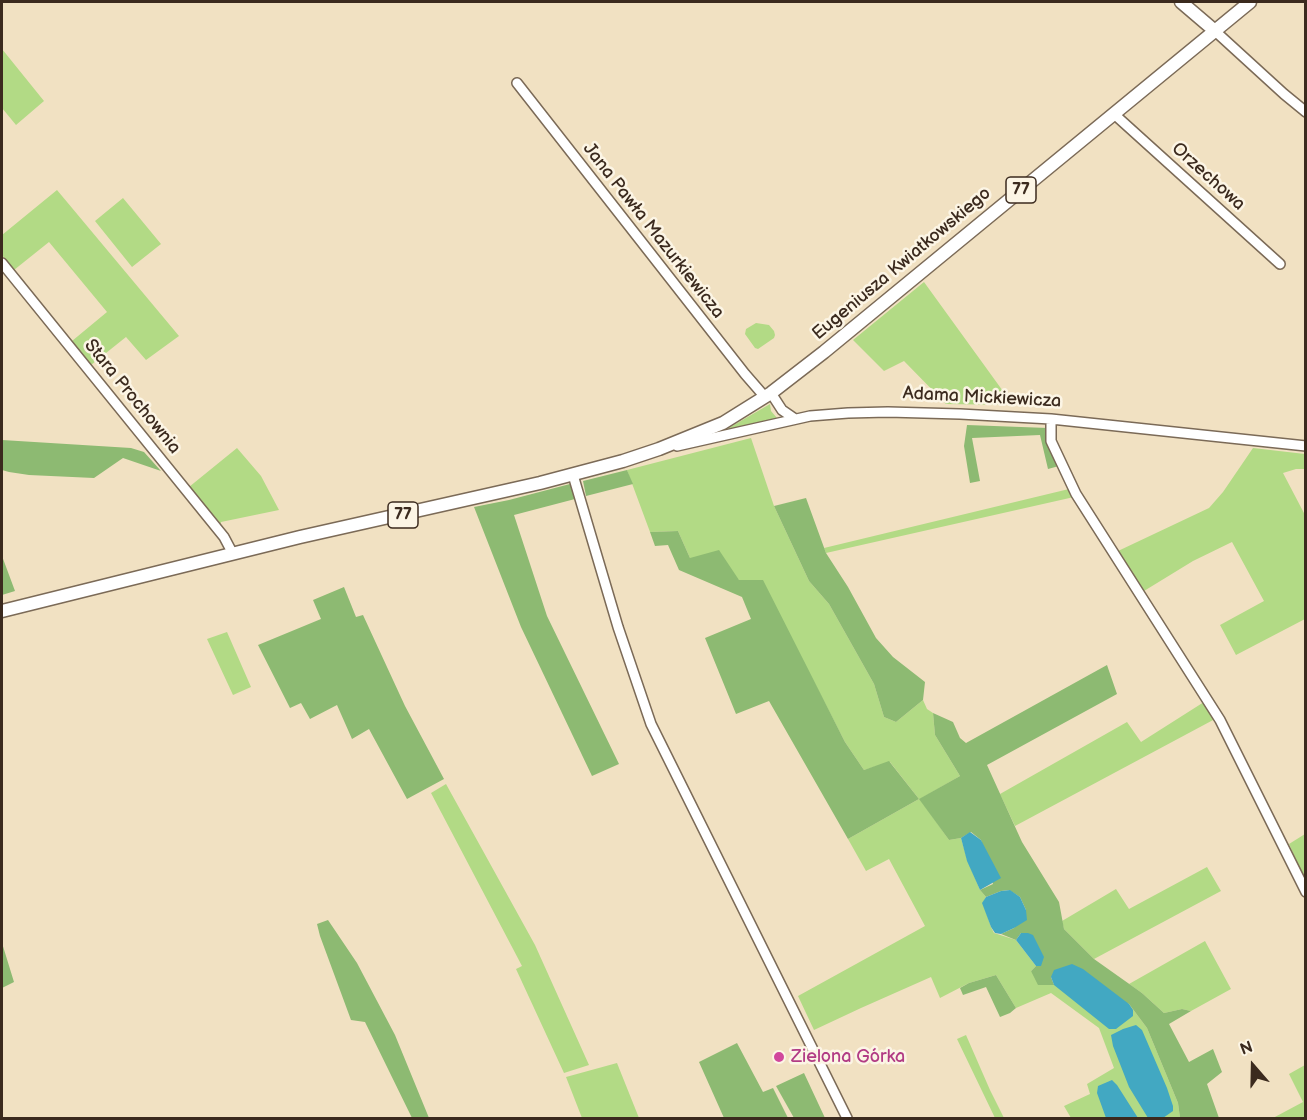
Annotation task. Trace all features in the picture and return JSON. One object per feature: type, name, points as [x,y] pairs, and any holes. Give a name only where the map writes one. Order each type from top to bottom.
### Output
[{"type":"main road","points":[[1181,2],[1215,31]]},
{"type":"main road","name":"Eugeniusza Kwiatkowskiego","points":[[768,395],[824,352],[1250,2]]},
{"type":"main road","name":"Adama Mickiewicza","points":[[233,554],[495,495],[659,450],[723,423],[768,395]]},
{"type":"main road","name":"77","points":[[2,611],[233,554]]},
{"type":"street","points":[[1215,31],[1305,111]]},
{"type":"street","name":"Jana Pawła Mazurkiewicza","points":[[517,83],[745,374],[768,395]]},
{"type":"street","name":"Orzechowa","points":[[1114,114],[1280,264]]},
{"type":"street","name":"Stara Prochownia","points":[[2,263],[224,537],[233,554]]},
{"type":"street","points":[[768,395],[782,410],[795,419]]},
{"type":"street","name":"Adama Mickiewicza","points":[[659,450],[795,419],[880,412],[1051,419],[1305,446]]},
{"type":"street","points":[[1051,419],[1051,441],[1076,494],[1220,720],[1305,892]]},
{"type":"street","points":[[573,475],[618,627],[651,724],[847,1119]]},
{"type":"green space","points":[[2,49],[44,101],[16,125],[2,108]]},
{"type":"green space","points":[[57,190],[179,336],[146,360],[126,337],[91,365],[72,341],[107,312],[49,242],[14,270],[2,255],[2,235]]},
{"type":"green space","points":[[123,198],[161,244],[132,267],[95,221]]},
{"type":"green space","points":[[924,282],[1013,405],[946,404],[904,361],[884,371],[853,340]]},
{"type":"green space","points":[[756,323],[769,325],[775,335],[758,349],[745,334],[746,329]]},
{"type":"green space","points":[[770,404],[771,411],[777,418],[727,429]]},
{"type":"green space","points":[[967,425],[1048,428],[1059,466],[1048,469],[1040,435],[972,438],[980,481],[970,483],[964,446]]},
{"type":"green space","points":[[751,438],[774,506],[809,581],[829,604],[874,684],[884,717],[896,722],[923,700],[927,709],[933,713],[935,735],[960,776],[920,799],[949,840],[961,838],[980,890],[986,897],[983,903],[994,933],[1016,940],[1036,966],[1031,971],[1054,984],[1129,1004],[1147,1028],[1178,1103],[1180,1118],[1071,1118],[1064,1106],[1090,1094],[1087,1084],[1114,1068],[1099,1028],[1051,993],[1016,1008],[996,975],[969,983],[940,998],[931,977],[814,1030],[798,996],[925,926],[889,859],[866,871],[848,839],[919,799],[890,762],[864,770],[845,742],[815,684],[739,580],[690,558],[678,531],[650,532],[627,470]]},
{"type":"green space","points":[[2,440],[131,448],[144,452],[161,471],[123,458],[94,478],[9,472],[2,470]]},
{"type":"green space","points":[[237,448],[261,476],[279,510],[221,522],[221,524],[189,487]]},
{"type":"green space","points":[[1253,448],[1305,454],[1305,469],[1283,473],[1305,515],[1305,619],[1236,655],[1220,625],[1264,601],[1232,542],[1193,561],[1144,591],[1118,551],[1209,508],[1223,492]]},
{"type":"green space","points":[[627,470],[633,484],[586,496],[583,481]]},
{"type":"green space","points":[[570,484],[575,499],[514,515],[547,616],[619,764],[592,776],[521,627],[474,507]]},
{"type":"green space","points":[[1069,489],[1074,497],[826,553],[824,548]]},
{"type":"green space","points":[[806,498],[826,553],[876,638],[893,657],[925,682],[923,700],[896,722],[884,717],[874,684],[829,604],[809,581],[774,506]]},
{"type":"green space","points":[[678,531],[690,558],[719,550],[739,580],[763,580],[845,742],[864,770],[889,761],[919,799],[848,839],[769,701],[736,714],[705,638],[751,619],[742,597],[679,570],[668,545],[655,546],[650,532]]},
{"type":"green space","points":[[2,556],[15,591],[2,595]]},
{"type":"green space","points":[[344,587],[356,617],[363,615],[405,706],[444,779],[407,799],[369,729],[352,739],[337,705],[310,719],[301,703],[290,708],[258,645],[321,619],[313,600]]},
{"type":"green space","points":[[227,632],[251,687],[233,695],[207,639]]},
{"type":"green space","points":[[1107,665],[1117,694],[987,765],[1022,842],[1059,902],[1064,929],[1094,959],[1142,993],[1164,1013],[1182,1009],[1191,1011],[1169,1024],[1189,1062],[1213,1049],[1222,1072],[1207,1084],[1219,1118],[1180,1118],[1178,1103],[1147,1028],[1129,1004],[1051,977],[1054,985],[1038,985],[1031,971],[1036,966],[1041,966],[1021,933],[1016,940],[1001,934],[1014,928],[1026,910],[1020,897],[1009,890],[986,897],[980,890],[993,884],[981,840],[971,832],[961,838],[949,840],[919,799],[960,776],[935,735],[933,713],[953,722],[960,738],[966,743]]},
{"type":"green space","points":[[1204,702],[1215,719],[1015,826],[1000,794],[1127,722],[1141,742]]},
{"type":"green space","points":[[446,784],[535,945],[589,1065],[564,1073],[516,969],[522,966],[431,793]]},
{"type":"green space","points":[[1305,834],[1305,880],[1289,844]]},
{"type":"green space","points":[[1207,867],[1221,891],[1094,959],[1064,929],[1062,921],[1116,889],[1129,909]]},
{"type":"green space","points":[[328,920],[357,963],[395,1035],[429,1118],[412,1118],[365,1022],[351,1020],[317,924]]},
{"type":"green space","points":[[1205,941],[1231,989],[1191,1011],[1182,1009],[1164,1013],[1129,984]]},
{"type":"green space","points":[[2,943],[14,982],[2,988]]},
{"type":"green space","points":[[996,975],[1016,1008],[1000,1017],[986,987],[963,995],[960,988]]},
{"type":"green space","points":[[966,1035],[1004,1118],[995,1118],[957,1039]]},
{"type":"green space","points":[[737,1043],[763,1092],[773,1088],[788,1118],[724,1118],[699,1062]]},
{"type":"green space","points":[[617,1063],[639,1118],[582,1118],[566,1077]]},
{"type":"green space","points":[[1305,1065],[1305,1118],[1273,1118],[1303,1102],[1289,1074]]},
{"type":"green space","points":[[804,1073],[825,1118],[794,1118],[776,1086]]},
{"type":"water","points":[[970,832],[981,840],[1001,878],[980,890],[967,861],[961,838]]},
{"type":"water","points":[[1010,890],[1020,897],[1026,910],[1027,920],[1001,934],[995,933],[982,903],[986,897]]},
{"type":"water","points":[[1021,933],[1033,935],[1044,957],[1041,966],[1036,966],[1016,940]]},
{"type":"water","points":[[1072,964],[1083,969],[1129,1004],[1133,1010],[1133,1016],[1116,1029],[1109,1029],[1054,985],[1051,977],[1054,970]]},
{"type":"water","points":[[1136,1025],[1142,1030],[1173,1106],[1173,1111],[1163,1118],[1148,1118],[1129,1087],[1113,1046],[1111,1035]]},
{"type":"water","points":[[1112,1080],[1138,1118],[1106,1118],[1097,1093],[1098,1086]]},
{"type":"place","name":"Zielona Górka","points":[[779,1057]]}]
